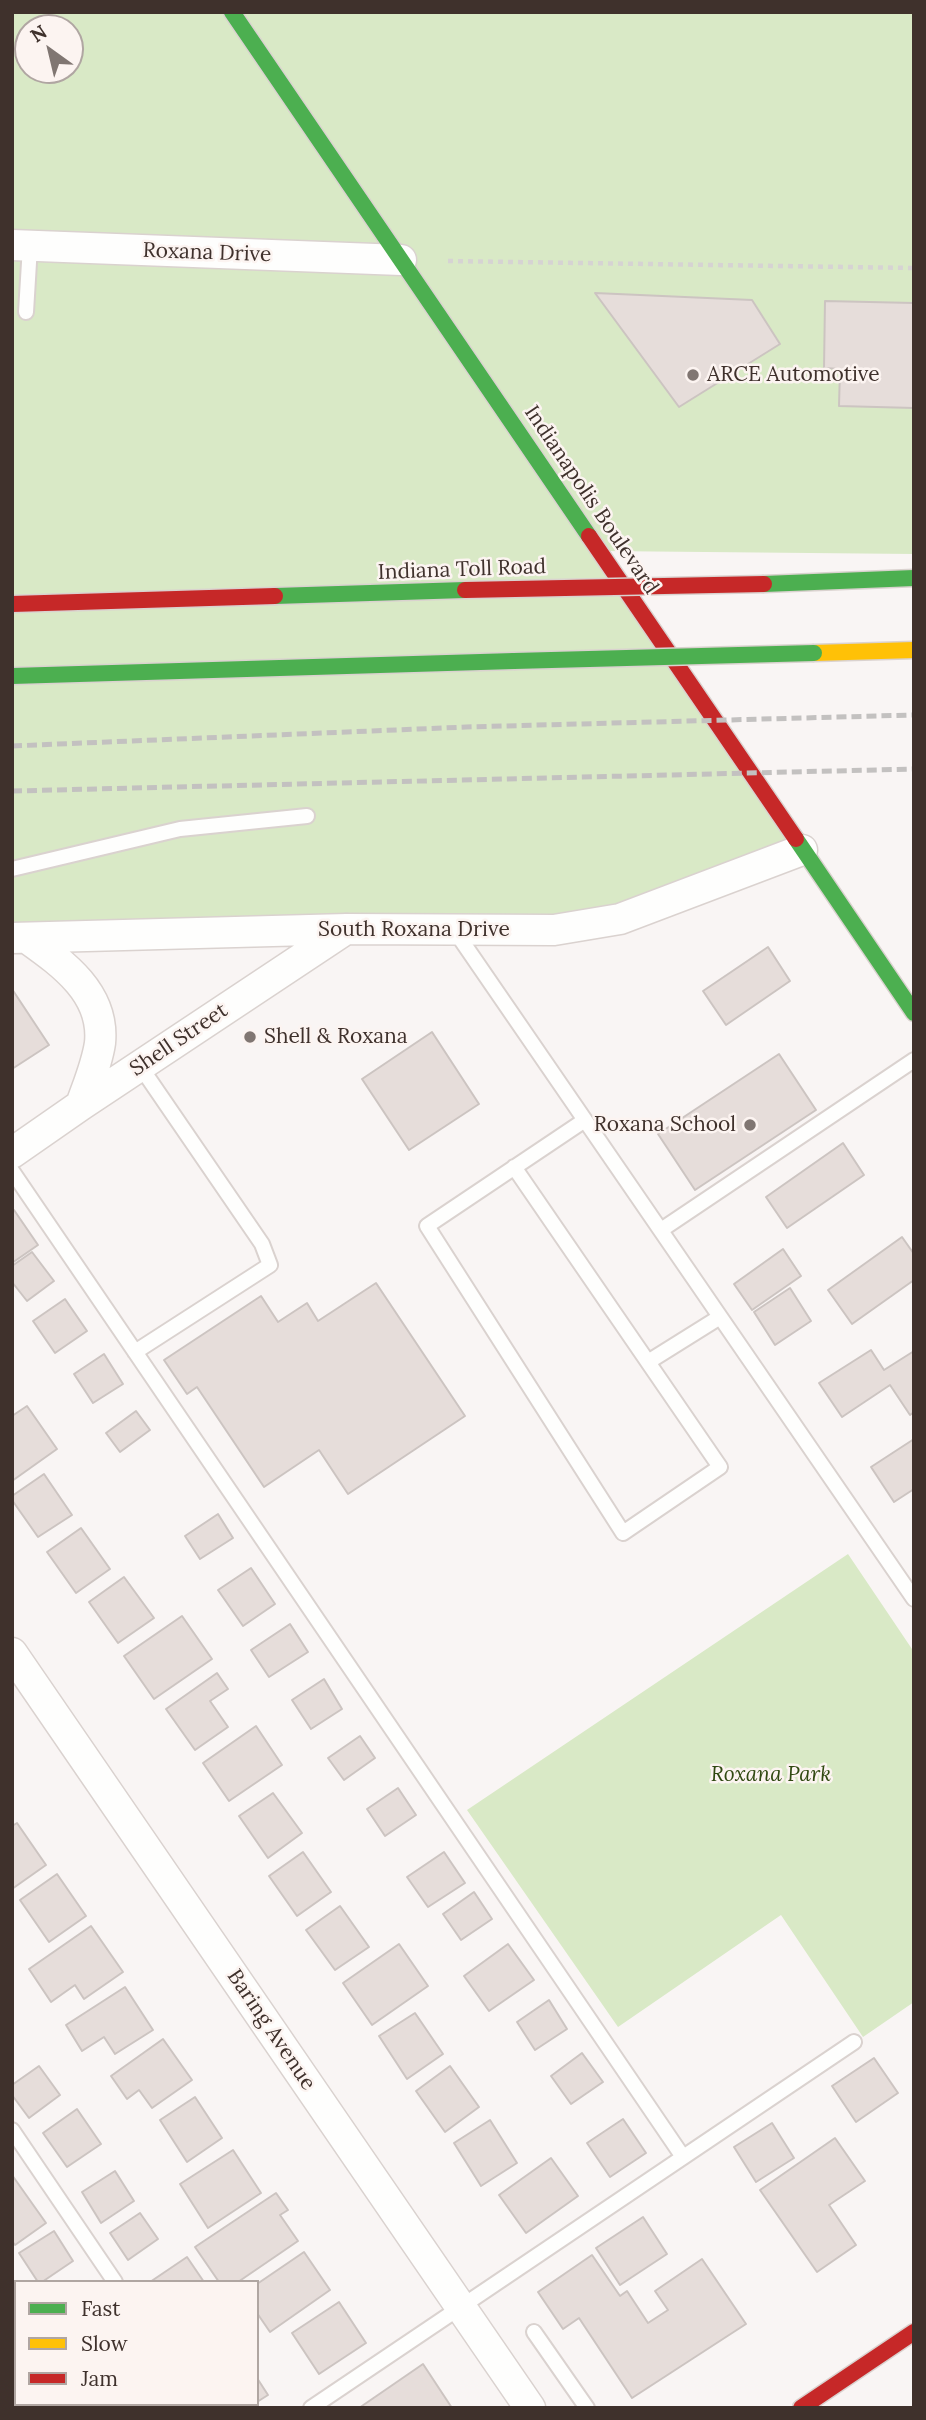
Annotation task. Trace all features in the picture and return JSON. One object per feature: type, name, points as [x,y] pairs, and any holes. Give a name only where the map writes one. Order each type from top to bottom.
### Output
[{"type":"main road","name":"Indianapolis Boulevard","points":[[232,12],[914,1013]]},
{"type":"main road","name":"Indiana Toll Road","points":[[12,604],[914,578]]},
{"type":"main road","points":[[12,676],[914,650]]},
{"type":"main road","points":[[801,2408],[914,2332]]},
{"type":"street","name":"Roxana Drive","points":[[21,246],[401,260]]},
{"type":"street","name":"South Roxana Drive","points":[[19,938],[347,929],[554,930],[620,919],[802,850]]},
{"type":"street","name":"Shell Street","points":[[12,1153],[347,929]]},
{"type":"street","points":[[19,938],[68,968],[88,994],[95,1009],[100,1041],[81,1105]]},
{"type":"street","name":"Baring Avenue","points":[[12,1653],[530,2408]]},
{"type":"lane","points":[[21,246],[26,312]]},
{"type":"lane","points":[[12,869],[180,829],[307,816]]},
{"type":"lane","points":[[454,930],[914,1599]]},
{"type":"lane","points":[[661,1230],[914,1060]]},
{"type":"lane","points":[[135,1352],[270,1265],[262,1244],[141,1066]]},
{"type":"lane","points":[[514,1167],[719,1467],[624,1533],[427,1226],[514,1167],[584,1120]]},
{"type":"lane","points":[[12,1171],[683,2157]]},
{"type":"lane","points":[[648,1362],[720,1317]]},
{"type":"lane","points":[[311,2408],[854,2042]]},
{"type":"lane","points":[[12,2130],[114,2280]]},
{"type":"lane","points":[[534,2332],[587,2408]]},
{"type":"path","points":[[401,260],[914,268]]},
{"type":"green space","points":[[12,12],[914,12],[914,554],[601,551],[802,850],[620,919],[12,938]]},
{"type":"green space","name":"Roxana Park","points":[[848,1554],[914,1652],[914,2002],[863,2037],[781,1915],[618,2027],[467,1810]]},
{"type":"building","name":"ARCE Automotive","points":[[595,293],[752,300],[780,344],[679,407]]},
{"type":"building","points":[[825,301],[914,303],[914,408],[839,406],[840,369],[824,368]]},
{"type":"building","points":[[768,947],[790,981],[726,1025],[703,991]]},
{"type":"building","points":[[12,989],[49,1045],[12,1069]]},
{"type":"building","points":[[432,1032],[479,1104],[409,1150],[362,1079]]},
{"type":"building","points":[[779,1054],[816,1110],[695,1190],[658,1134]]},
{"type":"building","points":[[843,1143],[864,1175],[787,1228],[766,1197]]},
{"type":"building","points":[[14,1210],[38,1245],[12,1263],[12,1211]]},
{"type":"building","points":[[902,1237],[914,1254],[914,1280],[852,1324],[828,1290]]},
{"type":"building","points":[[783,1249],[801,1276],[752,1310],[734,1284]]},
{"type":"building","points":[[32,1252],[54,1281],[27,1301],[12,1282],[12,1266]]},
{"type":"building","points":[[376,1283],[465,1416],[348,1494],[319,1450],[264,1487],[197,1387],[187,1394],[164,1360],[261,1296],[278,1322],[307,1303],[318,1321]]},
{"type":"building","points":[[790,1288],[811,1321],[775,1345],[754,1312]]},
{"type":"building","points":[[65,1299],[87,1331],[55,1353],[33,1321]]},
{"type":"building","points":[[871,1350],[884,1370],[914,1351],[914,1412],[910,1415],[890,1385],[842,1417],[819,1383]]},
{"type":"building","points":[[104,1354],[123,1384],[93,1403],[74,1374]]},
{"type":"building","points":[[27,1406],[57,1449],[12,1481],[12,1416]]},
{"type":"building","points":[[136,1411],[150,1430],[120,1452],[106,1433]]},
{"type":"building","points":[[914,1439],[914,1489],[894,1502],[871,1467]]},
{"type":"building","points":[[44,1474],[72,1515],[38,1537],[12,1500],[12,1496]]},
{"type":"building","points":[[218,1514],[233,1538],[200,1559],[185,1536]]},
{"type":"building","points":[[81,1528],[110,1569],[76,1593],[47,1552]]},
{"type":"building","points":[[251,1568],[275,1604],[243,1626],[218,1590]]},
{"type":"building","points":[[124,1577],[154,1618],[118,1643],[89,1602]]},
{"type":"building","points":[[182,1616],[212,1659],[154,1699],[124,1656]]},
{"type":"building","points":[[290,1624],[308,1652],[269,1677],[251,1650]]},
{"type":"building","points":[[217,1673],[228,1689],[210,1701],[228,1727],[195,1750],[166,1709]]},
{"type":"building","points":[[324,1679],[342,1709],[311,1729],[292,1700]]},
{"type":"building","points":[[256,1726],[282,1765],[229,1801],[203,1763]]},
{"type":"building","points":[[360,1736],[375,1758],[344,1780],[328,1758]]},
{"type":"building","points":[[398,1788],[416,1815],[385,1836],[367,1809]]},
{"type":"building","points":[[273,1793],[302,1833],[268,1858],[239,1816]]},
{"type":"building","points":[[17,1823],[46,1865],[12,1889],[12,1826]]},
{"type":"building","points":[[303,1852],[331,1892],[297,1916],[269,1876]]},
{"type":"building","points":[[444,1852],[465,1883],[428,1907],[407,1877]]},
{"type":"building","points":[[57,1874],[86,1916],[49,1942],[20,1900]]},
{"type":"building","points":[[474,1892],[492,1919],[461,1940],[443,1914]]},
{"type":"building","points":[[340,1906],[369,1947],[335,1970],[306,1930]]},
{"type":"building","points":[[91,1926],[123,1972],[84,1999],[75,1985],[51,2002],[29,1969]]},
{"type":"building","points":[[399,1944],[428,1986],[372,2025],[343,1983]]},
{"type":"building","points":[[508,1944],[534,1980],[489,2011],[464,1976]]},
{"type":"building","points":[[125,1987],[153,2030],[115,2054],[104,2037],[82,2051],[66,2025]]},
{"type":"building","points":[[549,2000],[567,2029],[535,2050],[517,2022]]},
{"type":"building","points":[[415,2013],[443,2054],[407,2079],[379,2036]]},
{"type":"building","points":[[163,2039],[192,2080],[152,2108],[139,2090],[127,2099],[111,2076]]},
{"type":"building","points":[[582,2053],[603,2082],[571,2104],[551,2076]]},
{"type":"building","points":[[874,2058],[898,2093],[856,2122],[832,2086]]},
{"type":"building","points":[[39,2066],[60,2095],[29,2118],[12,2095],[12,2085]]},
{"type":"building","points":[[450,2066],[479,2107],[445,2132],[416,2091]]},
{"type":"building","points":[[195,2097],[222,2138],[187,2162],[160,2120]]},
{"type":"building","points":[[77,2109],[101,2144],[67,2167],[43,2133]]},
{"type":"building","points":[[623,2119],[646,2153],[610,2177],[587,2143]]},
{"type":"building","points":[[490,2120],[517,2163],[481,2186],[454,2143]]},
{"type":"building","points":[[772,2123],[794,2158],[756,2182],[734,2147]]},
{"type":"building","points":[[835,2138],[865,2181],[829,2205],[856,2245],[817,2272],[760,2190]]},
{"type":"building","points":[[233,2150],[261,2193],[208,2228],[180,2184]]},
{"type":"building","points":[[551,2158],[578,2196],[526,2233],[499,2195]]},
{"type":"building","points":[[115,2171],[134,2201],[101,2223],[82,2192]]},
{"type":"building","points":[[12,2175],[46,2223],[15,2245],[12,2241]]},
{"type":"building","points":[[276,2193],[288,2210],[280,2215],[298,2241],[241,2280],[218,2280],[195,2247]]},
{"type":"building","points":[[140,2213],[158,2239],[128,2260],[110,2233]]},
{"type":"building","points":[[643,2217],[667,2254],[620,2285],[596,2248]]},
{"type":"building","points":[[54,2231],[73,2261],[45,2280],[37,2280],[19,2253]]},
{"type":"building","points":[[304,2252],[330,2290],[270,2332],[259,2316],[259,2283]]},
{"type":"building","points":[[592,2255],[620,2296],[627,2291],[648,2323],[668,2310],[655,2291],[702,2259],[746,2324],[632,2398],[579,2318],[563,2329],[538,2292]]},
{"type":"building","points":[[187,2257],[203,2280],[153,2280]]},
{"type":"building","points":[[339,2302],[366,2343],[319,2374],[292,2333]]},
{"type":"building","points":[[12,2358],[14,2400],[12,2402]]},
{"type":"building","points":[[423,2364],[452,2408],[359,2408]]},
{"type":"building","points":[[259,2381],[268,2395],[259,2401]]},
{"type":"building","points":[[176,2406],[178,2408],[138,2408]]},
{"type":"building","points":[[225,2406],[251,2406],[248,2408]]},
{"type":"railway","points":[[12,746],[466,727],[914,715]]},
{"type":"railway","points":[[12,791],[914,769]]},
{"type":"traffic: fast","points":[[232,12],[589,536]]},
{"type":"traffic: fast","points":[[764,584],[914,578]]},
{"type":"traffic: fast","points":[[275,596],[465,590]]},
{"type":"traffic: fast","points":[[514,661],[814,653]]},
{"type":"traffic: fast","points":[[12,676],[514,661]]},
{"type":"traffic: fast","points":[[796,839],[914,1013]]},
{"type":"traffic: slow","points":[[814,653],[914,650]]},
{"type":"traffic: jam","points":[[589,536],[796,839]]},
{"type":"traffic: jam","points":[[465,590],[764,584]]},
{"type":"traffic: jam","points":[[12,604],[275,596]]},
{"type":"traffic: jam","points":[[801,2408],[914,2332]]},
{"type":"place","name":"ARCE Automotive","points":[[693,375]]},
{"type":"place","name":"Shell & Roxana","points":[[250,1037]]},
{"type":"place","name":"Roxana School","points":[[750,1125]]}]
